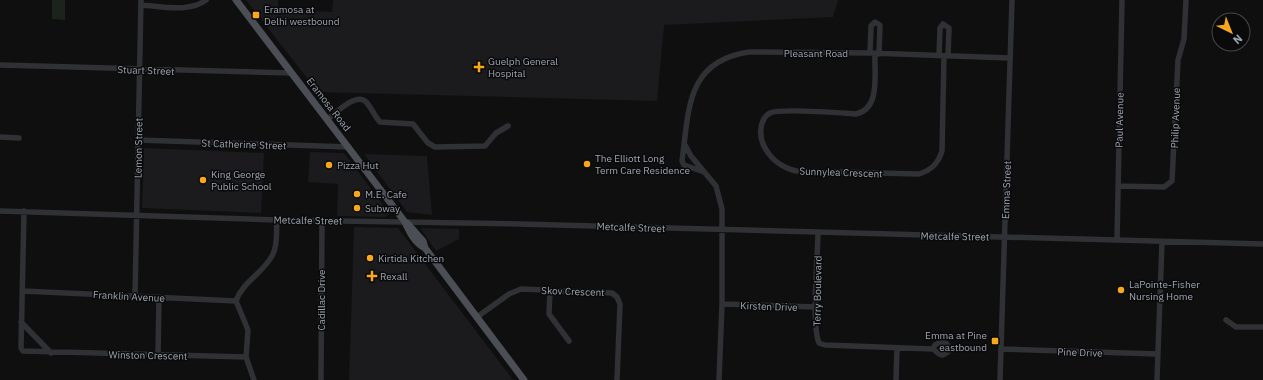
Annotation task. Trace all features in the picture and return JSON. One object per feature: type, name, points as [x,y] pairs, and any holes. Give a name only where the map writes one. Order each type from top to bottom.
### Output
[{"type":"main road","name":"Eramosa Road","points":[[236,0],[405,222],[417,243],[425,248],[524,380]]},
{"type":"street","points":[[141,3],[189,7],[199,5],[206,0]]},
{"type":"street","name":"Emma Street","points":[[1000,380],[1012,0]]},
{"type":"street","name":"Paul Avenue","points":[[1117,240],[1122,0]]},
{"type":"street","name":"Philip Avenue","points":[[1118,186],[1164,187],[1172,181],[1178,60],[1184,39],[1186,0]]},
{"type":"street","name":"Lemon Street","points":[[135,296],[141,3]]},
{"type":"street","name":"Pleasant Road","points":[[704,172],[684,165],[682,161],[690,105],[695,87],[704,72],[719,61],[731,55],[749,52],[1010,58]]},
{"type":"street","name":"Sunnylea Crescent","points":[[875,54],[873,97],[869,108],[863,112],[856,114],[780,111],[766,116],[762,121],[762,143],[774,161],[785,168],[796,171],[919,174],[928,171],[940,159],[942,151],[944,56]]},
{"type":"street","name":"Stuart Street","points":[[0,65],[292,73]]},
{"type":"street","points":[[328,119],[354,100],[360,99],[366,102],[380,122],[413,124],[430,146],[435,147],[485,146],[496,132],[508,126]]},
{"type":"street","points":[[0,137],[19,138]]},
{"type":"street","name":"St Catherine Street","points":[[138,140],[349,147]]},
{"type":"street","points":[[685,145],[691,156],[716,186],[720,198],[723,230],[719,380]]},
{"type":"street","name":"Metcalfe Street","points":[[0,211],[277,220],[1263,244]]},
{"type":"street","name":"Winston Crescent","points":[[24,211],[21,322],[21,348],[23,351],[246,357]]},
{"type":"street","points":[[254,380],[246,357],[248,330],[236,301],[241,290],[273,254],[276,243],[277,220]]},
{"type":"street","name":"Cadillac Drive","points":[[321,380],[322,221]]},
{"type":"street","name":"Terry Boulevard","points":[[818,232],[816,337],[819,343],[825,346],[933,349]]},
{"type":"street","points":[[1157,380],[1162,242]]},
{"type":"street","name":"Skov Crescent","points":[[477,317],[512,292],[521,290],[607,292],[617,297],[620,310],[617,380]]},
{"type":"street","points":[[550,290],[549,314],[568,341]]},
{"type":"street","name":"Franklin Avenue","points":[[23,292],[236,301]]},
{"type":"street","points":[[158,298],[158,355]]},
{"type":"street","name":"Kirsten Drive","points":[[722,304],[816,307]]},
{"type":"street","points":[[1226,320],[1236,327],[1263,327]]},
{"type":"street","points":[[21,322],[51,352]]},
{"type":"street","points":[[896,380],[897,348]]},
{"type":"street","name":"Pine Drive","points":[[1002,350],[1158,354]]},
{"type":"shaded area","points":[[52,0],[65,0],[65,20],[52,19]]},
{"type":"shaded area","name":"Guelph General Hospital","points":[[246,0],[278,0],[278,9],[332,12],[333,0],[838,0],[833,17],[664,25],[657,101],[318,92]]},
{"type":"shaded area","name":"King George Public School","points":[[144,148],[264,153],[261,213],[142,208]]},
{"type":"shaded area","points":[[310,152],[344,153],[390,214],[385,217],[337,216],[338,184],[308,182]]},
{"type":"shaded area","points":[[364,154],[427,156],[432,215],[407,212]]},
{"type":"shaded area","points":[[354,227],[398,228],[513,380],[349,380]]},
{"type":"shaded area","points":[[420,228],[459,229],[459,239],[436,251]]},
{"type":"place","name":"Eramosa at Delhi westbound","points":[[256,15]]},
{"type":"place","name":"Guelph General Hospital","points":[[479,67]]},
{"type":"place","name":"The Elliott Long Term Care Residence","points":[[587,164]]},
{"type":"place","name":"Pizza Hut","points":[[329,165]]},
{"type":"place","name":"King George Public School","points":[[203,180]]},
{"type":"place","name":"M.E. Cafe","points":[[357,194]]},
{"type":"place","name":"Subway","points":[[357,208]]},
{"type":"place","name":"Kirtida Kitchen","points":[[370,258]]},
{"type":"place","name":"Rexall","points":[[372,276]]},
{"type":"place","name":"LaPointe-Fisher Nursing Home","points":[[1121,290]]},
{"type":"place","name":"Emma at Pine eastbound","points":[[995,341]]}]
